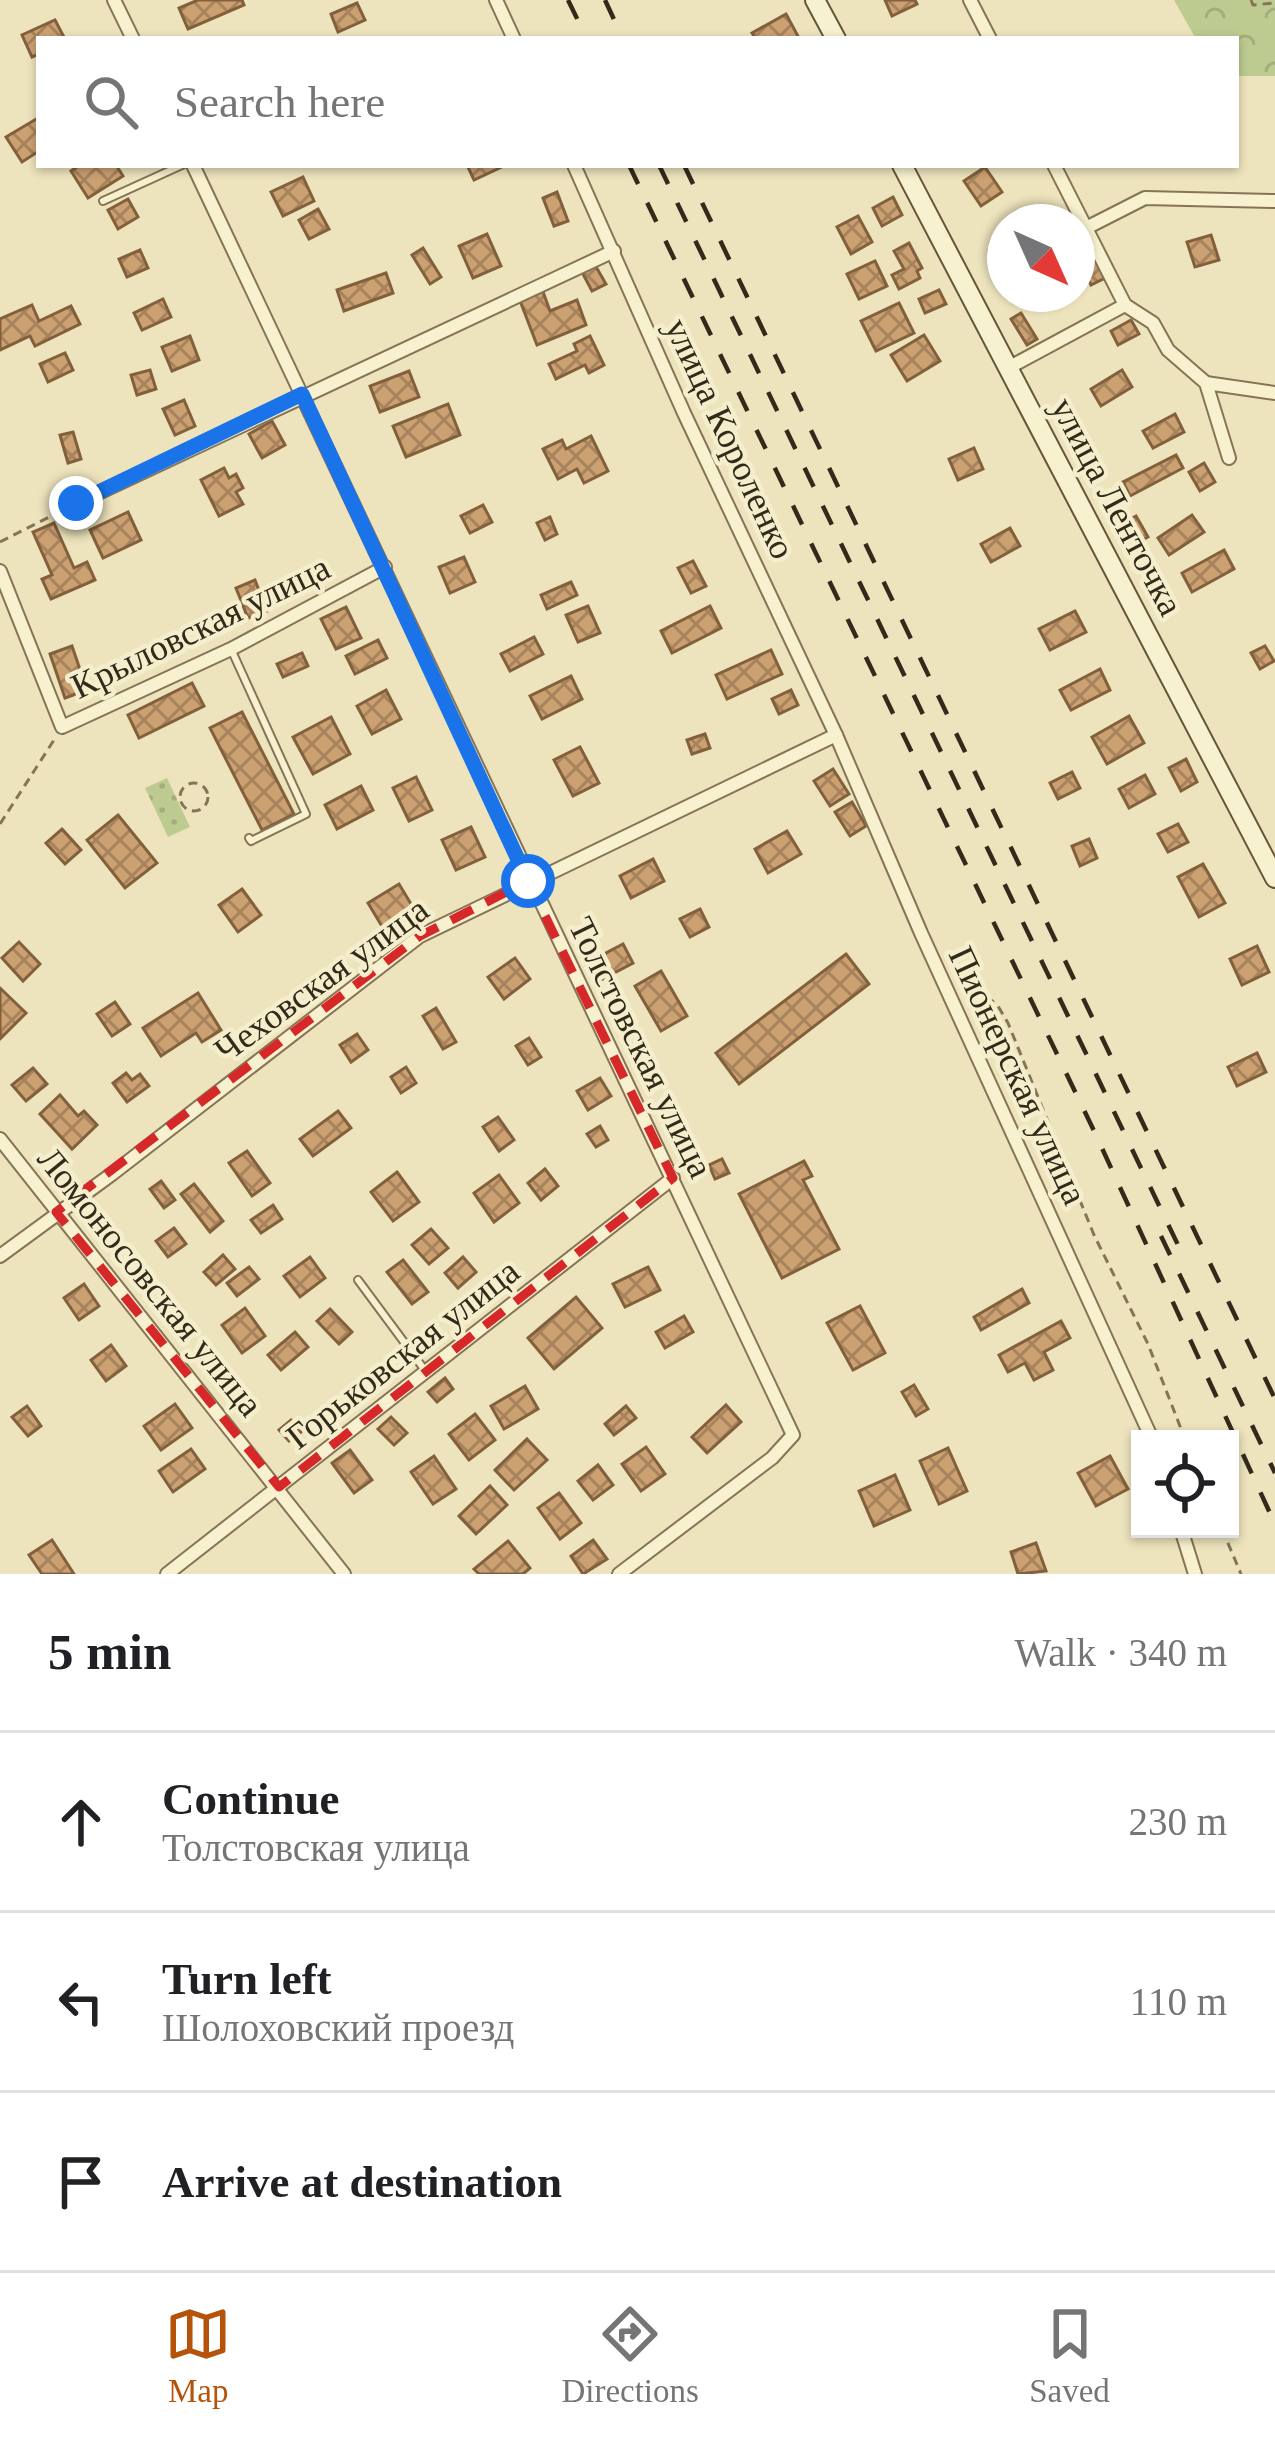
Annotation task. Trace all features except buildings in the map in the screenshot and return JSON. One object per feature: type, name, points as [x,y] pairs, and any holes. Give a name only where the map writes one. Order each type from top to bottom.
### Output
[{"type":"main road","points":[[815,0],[834,36]]},
{"type":"main road","name":"улица Ленточка","points":[[904,168],[1275,878]]},
{"type":"street","points":[[114,0],[132,36]]},
{"type":"street","points":[[496,0],[513,36]]},
{"type":"street","points":[[970,0],[988,36]]},
{"type":"street","name":"Толстовская улица","points":[[194,168],[793,1435],[772,1458],[620,1574]]},
{"type":"street","name":"улица Короленко","points":[[575,168],[836,735]]},
{"type":"street","points":[[1056,168],[1074,204]]},
{"type":"street","points":[[1095,223],[1145,198],[1275,201]]},
{"type":"street","points":[[1095,246],[1125,305],[1153,323],[1168,350],[1206,383],[1229,458]]},
{"type":"street","points":[[76,503],[614,251]]},
{"type":"street","points":[[1008,368],[1125,305]]},
{"type":"street","points":[[1206,383],[1275,393]]},
{"type":"street","name":"Крыловская улица","points":[[0,571],[62,727],[204,669],[231,649],[385,567]]},
{"type":"street","name":"Чеховская улица","points":[[0,1256],[420,936],[836,735]]},
{"type":"street","name":"Пионерская улица","points":[[836,735],[1148,1430]]},
{"type":"street","name":"Ломоносовская улица","points":[[0,1139],[344,1574]]},
{"type":"street","name":"Горьковская улица","points":[[167,1574],[673,1178]]},
{"type":"street","points":[[1184,1538],[1195,1574]]},
{"type":"lane","points":[[103,201],[175,168]]},
{"type":"lane","points":[[231,649],[306,814],[249,838]]},
{"type":"lane","points":[[358,1280],[426,1372]]},
{"type":"path","points":[[1251,0],[1253,5],[1275,3]]},
{"type":"path","points":[[0,542],[76,503]]},
{"type":"path","points":[[0,824],[62,727]]},
{"type":"path","points":[[203,785],[208,794],[203,808],[190,811],[179,800],[185,786],[210,780]]},
{"type":"path","points":[[946,961],[998,1006],[1008,1023],[1094,1235],[1148,1344],[1181,1430]]},
{"type":"path","points":[[1226,1538],[1241,1574]]},
{"type":"highlighted area","points":[[528,881],[673,1178],[279,1487],[56,1212],[420,936]]},
{"type":"green space","points":[[1174,0],[1275,0],[1275,76],[1239,76],[1239,36],[1194,36]]},
{"type":"green space","points":[[167,778],[190,827],[168,837],[145,788]]},
{"type":"railway","points":[[568,0],[586,36]]},
{"type":"railway","points":[[605,0],[622,36]]},
{"type":"railway","points":[[630,168],[1095,1133],[1275,1524]]},
{"type":"railway","points":[[660,168],[1179,1247]]},
{"type":"railway","points":[[685,168],[1275,1399]]},
{"type":"railway","points":[[1161,1236],[1275,1473]]},
{"type":"route","points":[[76,503],[302,394],[528,881]]}]
